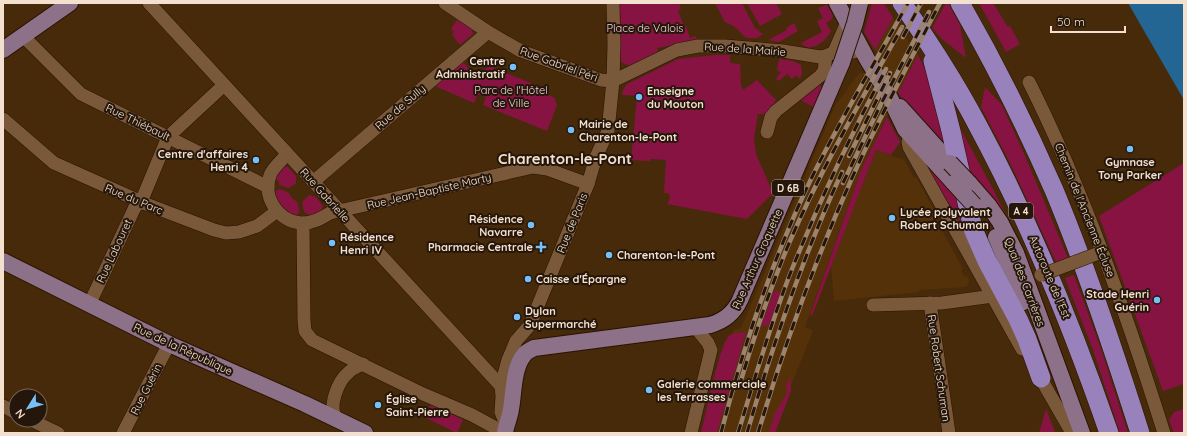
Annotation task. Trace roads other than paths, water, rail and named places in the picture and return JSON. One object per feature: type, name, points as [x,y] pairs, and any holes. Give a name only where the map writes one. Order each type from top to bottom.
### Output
[{"type":"highway","name":"Autoroute de l’Est","points":[[902,3],[929,44],[977,124],[1026,221],[1062,304],[1109,433]]},
{"type":"highway","points":[[960,3],[1005,86],[1054,192],[1090,282],[1140,433]]},
{"type":"highway","points":[[929,44],[950,125],[972,229],[987,261],[1018,319],[1041,378]]},
{"type":"main road","points":[[3,50],[70,3]]},
{"type":"main road","name":"Quai des Carrières","points":[[838,3],[863,53],[889,96],[902,124],[910,136],[989,206],[1000,222],[1029,280],[1082,433]]},
{"type":"main road","name":"Rue Arthur Croquette","points":[[505,430],[511,411],[515,382],[522,356],[534,348],[696,328],[718,323],[732,314],[737,307],[834,56],[855,23],[860,3]]},
{"type":"main road","name":"Quai des Carrières","points":[[889,96],[909,116],[950,163],[974,204],[1029,280],[1035,332],[1049,359],[1059,387],[1072,433]]},
{"type":"main road","name":"Rue de la République","points":[[3,262],[169,344],[305,404],[365,433]]},
{"type":"street","name":"Rue Gabrielle","points":[[150,3],[501,386]]},
{"type":"street","name":"Rue Gabriel Péri","points":[[445,3],[488,32],[521,51],[601,80],[613,81]]},
{"type":"street","name":"Rue de Paris","points":[[505,430],[501,412],[501,386],[508,360],[516,341],[530,325],[588,184],[596,157],[608,131],[613,81],[613,3]]},
{"type":"street","points":[[767,132],[771,117],[776,111],[820,76],[824,71],[834,56],[847,22]]},
{"type":"street","name":"Rue de Sully","points":[[313,182],[488,32]]},
{"type":"street","name":"Rue Thiébault","points":[[23,36],[82,94],[268,187]]},
{"type":"street","name":"Rue de la Mairie","points":[[613,81],[677,50],[698,46],[724,46],[783,51],[814,56],[834,56],[863,53]]},
{"type":"street","name":"Chemin de l'Ancienne Écluse","points":[[1029,82],[1052,129],[1117,290],[1164,433]]},
{"type":"street","name":"Rue Labouret","points":[[89,305],[135,207],[141,202],[168,137],[224,85]]},
{"type":"street","name":"Rue du Parc","points":[[3,119],[54,163],[141,202],[214,230],[226,233],[238,232],[257,226],[277,211]]},
{"type":"street","name":"Quai des Carrières","points":[[910,136],[908,142],[909,147],[1029,361],[1041,378],[1072,433]]},
{"type":"street","points":[[287,154],[271,174],[268,187],[270,199],[277,211],[287,219],[303,223],[306,331],[312,340],[423,394],[505,430]]},
{"type":"street","name":"Rue Jean-Baptiste Marty","points":[[303,223],[315,221],[330,213],[532,168],[547,169],[588,184]]},
{"type":"street","points":[[1029,280],[1101,252]]},
{"type":"street","points":[[873,305],[962,301],[993,296]]},
{"type":"street","name":"Rue Robert Schuman","points":[[930,303],[948,433]]},
{"type":"street","points":[[692,433],[711,350],[708,343],[696,328]]},
{"type":"street","name":"Rue Guérin","points":[[123,433],[169,344]]},
{"type":"street","points":[[337,420],[333,414],[333,408],[336,395],[343,379],[350,370],[363,364]]},
{"type":"street","points":[[48,428],[58,433]]},
{"type":"water","points":[[1128,3],[1184,3],[1184,100]]},
{"type":"railway","points":[[721,433],[749,335],[784,240],[812,177],[835,133],[908,3]]},
{"type":"railway","points":[[903,37],[921,3]]},
{"type":"railway","points":[[758,433],[778,368],[838,209],[873,134],[940,3]]},
{"type":"railway","points":[[843,183],[881,104],[929,12]]},
{"type":"railway","points":[[739,387],[769,295],[802,213],[843,132],[902,27]]},
{"type":"railway","points":[[738,433],[770,330],[792,269],[836,168],[886,69]]},
{"type":"railway","points":[[849,156],[890,73]]},
{"type":"railway","points":[[747,433],[767,366],[802,268],[814,236],[842,172]]},
{"type":"place","name":"Centre Administratif","points":[[513,67]]},
{"type":"place","name":"Enseigne du Mouton","points":[[639,97]]},
{"type":"place","name":"Mairie de Charenton-le-Pont","points":[[571,130]]},
{"type":"place","name":"Gymnase Tony Parker","points":[[1130,149]]},
{"type":"place","name":"Centre d'affaires Henri 4","points":[[256,160]]},
{"type":"place","name":"Lycée polyvalent Robert Schuman","points":[[892,218]]},
{"type":"place","name":"Résidence Navarre","points":[[531,225]]},
{"type":"place","name":"Résidence Henri IV","points":[[332,243]]},
{"type":"place","name":"Pharmacie Centrale","points":[[541,247]]},
{"type":"place","name":"Charenton-le-Pont","points":[[609,255]]},
{"type":"place","name":"Caisse d'Épargne","points":[[528,279]]},
{"type":"place","name":"Stade Henri Guérin","points":[[1157,300]]},
{"type":"place","name":"Dylan Supermarché","points":[[517,317]]},
{"type":"place","name":"Galerie commerciale les Terrasses","points":[[649,390]]},
{"type":"place","name":"Église Saint-Pierre","points":[[378,405]]},
{"type":"district","name":"Charenton-le-Pont","points":[[565,159]]},
{"type":"park label","name":"Place de Valois","points":[[645,28]]},
{"type":"park label","name":"Parc de l'Hôtel de Ville","points":[[511,96]]}]
